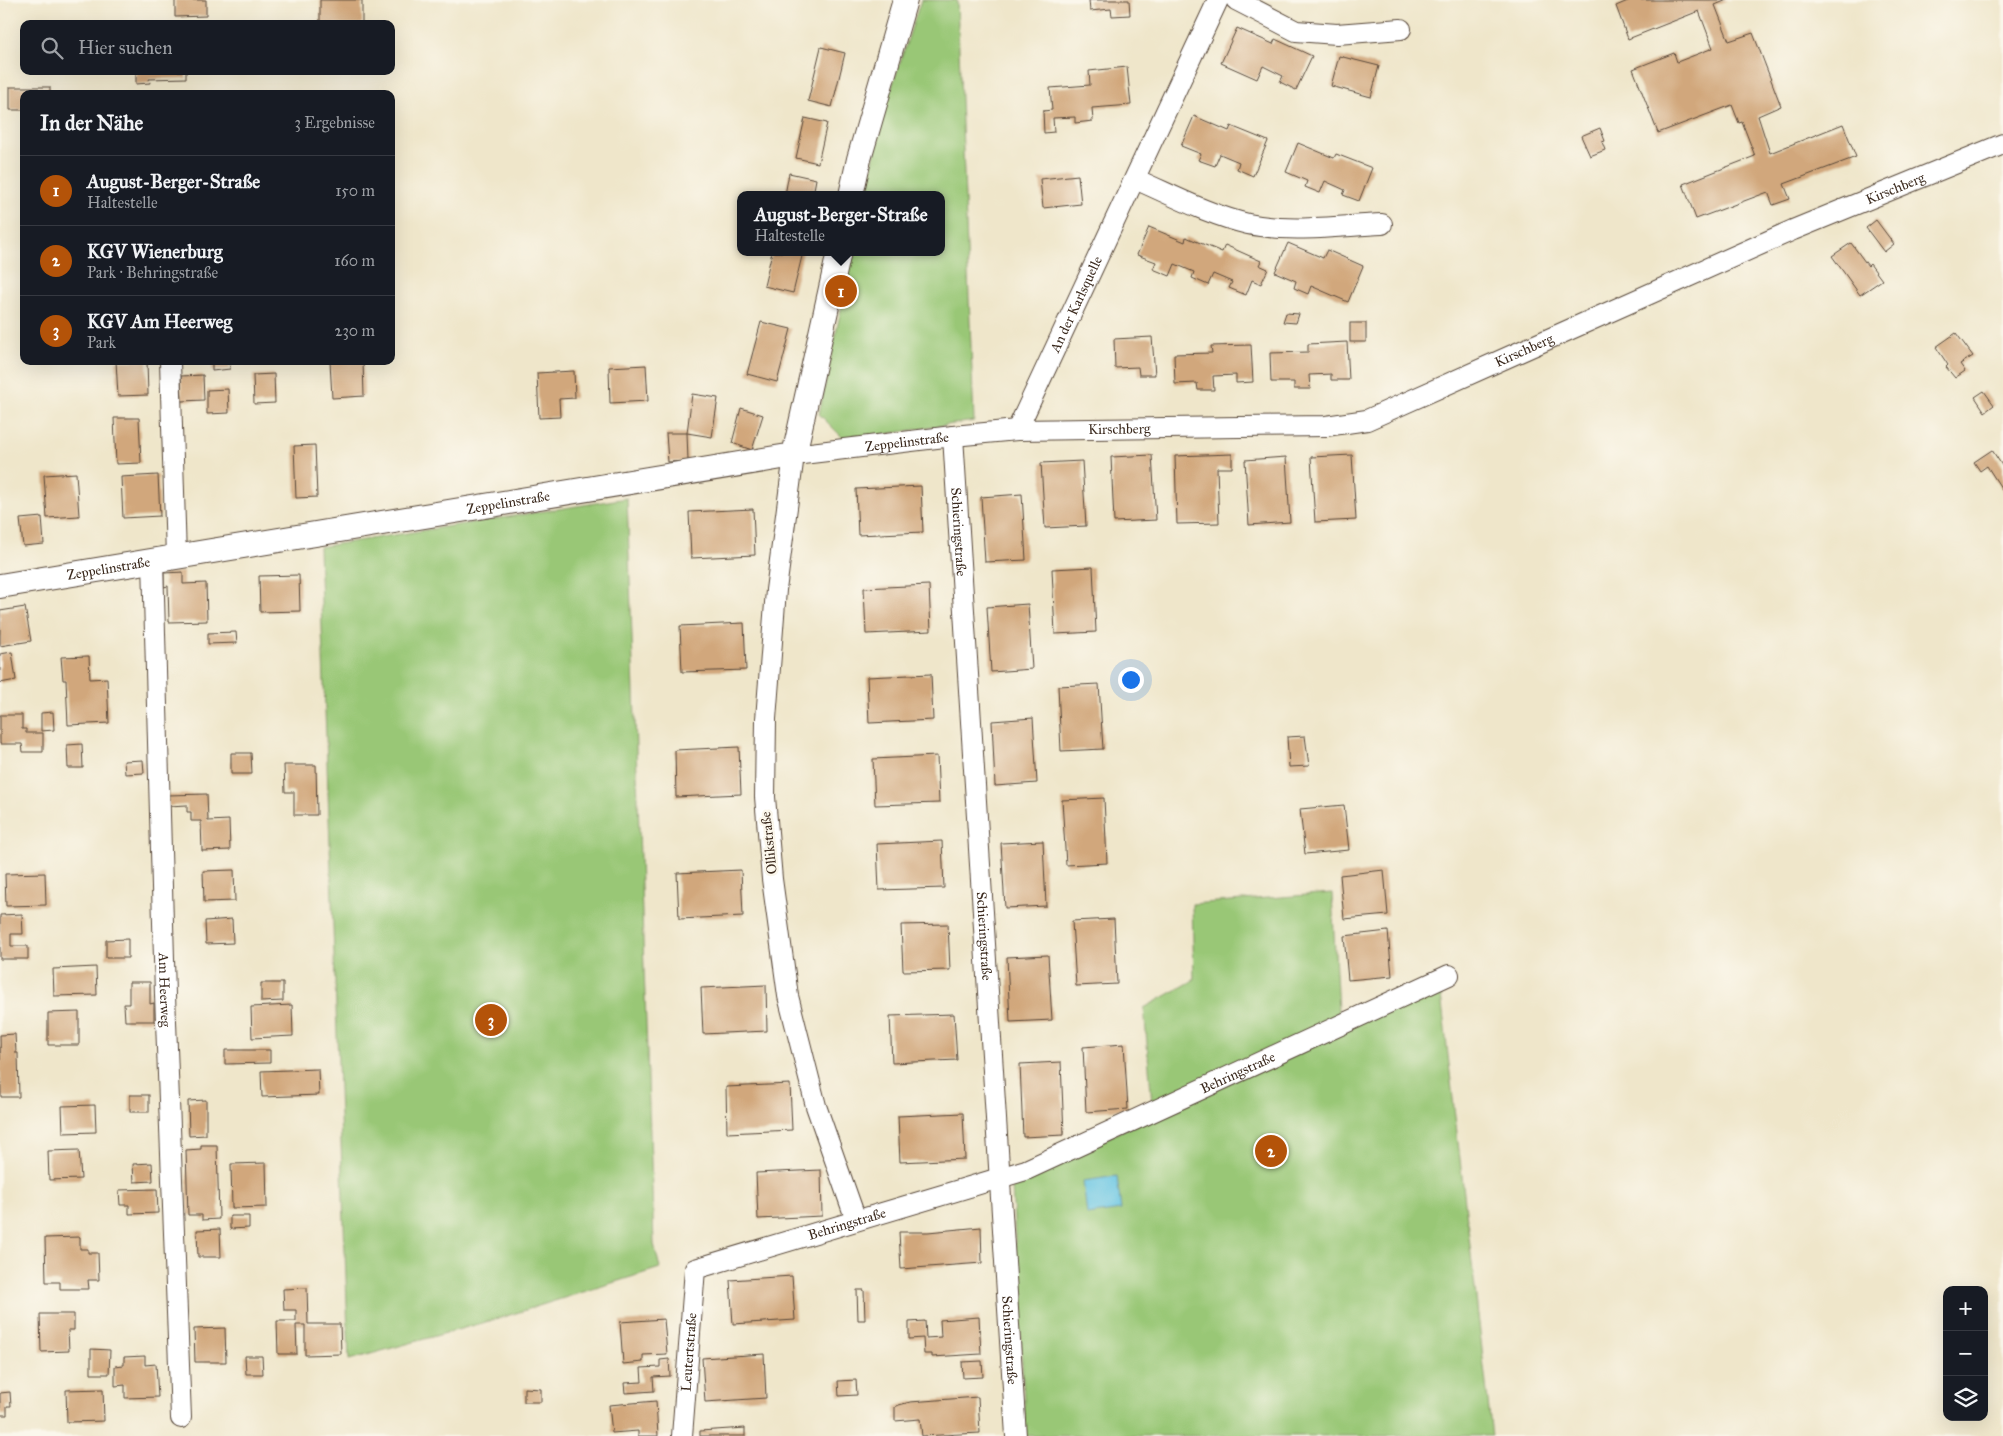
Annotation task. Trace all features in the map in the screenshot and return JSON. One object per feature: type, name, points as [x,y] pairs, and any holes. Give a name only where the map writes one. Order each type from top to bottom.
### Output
[{"type":"street","points":[[853,191],[859,159],[905,0]]},
{"type":"street","name":"An der Karlsquelle","points":[[1017,430],[1218,0]]},
{"type":"street","points":[[1236,0],[1296,31],[1337,34],[1401,29]]},
{"type":"street","name":"Kirschberg","points":[[1017,430],[1326,426],[1367,420],[1793,230],[2003,144]]},
{"type":"street","points":[[1135,179],[1203,209],[1249,224],[1290,228],[1382,224]]},
{"type":"street","points":[[794,455],[838,256]]},
{"type":"street","points":[[170,365],[176,556]]},
{"type":"street","name":"Zeppelinstraße","points":[[0,586],[794,455],[1017,430]]},
{"type":"street","name":"Schieringstraße","points":[[953,436],[1016,1436]]},
{"type":"street","name":"Ollikstraße","points":[[794,455],[776,590],[766,719],[765,797],[772,879],[788,996],[816,1106],[856,1220]]},
{"type":"street","name":"Am Heerweg","points":[[153,561],[165,995],[181,1418]]},
{"type":"street","name":"Behringstraße","points":[[695,1269],[1026,1170],[1449,975]]},
{"type":"street","name":"Leutertstraße","points":[[682,1436],[695,1269]]},
{"type":"green space","points":[[921,0],[957,0],[974,421],[845,440],[819,414],[852,256],[945,256],[945,191],[867,191],[883,113]]},
{"type":"green space","points":[[627,498],[654,1244],[660,1268],[500,1318],[349,1360],[319,547]]},
{"type":"green space","points":[[1332,893],[1339,1031],[1440,986],[1492,1436],[1026,1436],[1012,1186],[1153,1115],[1144,1008],[1194,980],[1192,904]]},
{"type":"water","points":[[1117,1176],[1121,1210],[1087,1215],[1083,1181]]},
{"type":"building","points":[[175,0],[206,0],[206,16],[175,17]]},
{"type":"building","points":[[320,0],[362,0],[362,20],[320,20]]},
{"type":"building","points":[[1089,0],[1129,0],[1130,15],[1112,16],[1111,9],[1090,11]]},
{"type":"building","points":[[1630,0],[1727,0],[1715,5],[1729,41],[1753,33],[1781,106],[1758,116],[1770,153],[1843,124],[1856,157],[1784,184],[1790,199],[1773,205],[1768,192],[1696,219],[1683,184],[1755,156],[1742,122],[1739,123],[1732,105],[1658,133],[1633,69],[1674,53],[1677,62],[1713,48],[1699,11],[1628,39],[1616,6]]},
{"type":"building","points":[[1237,28],[1273,44],[1275,39],[1312,56],[1296,90],[1280,82],[1283,76],[1263,66],[1257,79],[1221,63]]},
{"type":"building","points":[[821,47],[845,53],[832,107],[808,101]]},
{"type":"building","points":[[1339,56],[1379,66],[1371,97],[1331,86]]},
{"type":"building","points":[[1127,67],[1131,105],[1092,108],[1093,121],[1075,123],[1075,117],[1053,118],[1054,132],[1044,133],[1043,111],[1052,110],[1050,88],[1090,85],[1089,71]]},
{"type":"building","points":[[136,75],[186,75],[186,78],[149,79],[150,83],[136,84]]},
{"type":"building","points":[[10,87],[50,87],[50,90],[20,90],[20,110],[10,110]]},
{"type":"building","points":[[1194,116],[1229,131],[1231,126],[1268,141],[1253,176],[1237,169],[1239,162],[1220,154],[1215,166],[1198,160],[1201,154],[1181,146]]},
{"type":"building","points":[[805,118],[827,123],[818,163],[796,158]]},
{"type":"building","points":[[1600,128],[1605,141],[1602,142],[1605,150],[1590,156],[1581,136]]},
{"type":"building","points":[[1298,143],[1334,158],[1336,154],[1372,168],[1359,201],[1343,195],[1345,190],[1325,181],[1320,193],[1305,187],[1307,181],[1286,172]]},
{"type":"building","points":[[789,173],[816,179],[814,191],[786,191]]},
{"type":"building","points":[[1078,175],[1081,204],[1043,208],[1040,179]]},
{"type":"building","points":[[1876,220],[1894,244],[1884,252],[1866,228]]},
{"type":"building","points":[[1149,227],[1185,242],[1186,237],[1222,252],[1225,245],[1261,261],[1259,265],[1268,269],[1261,284],[1252,280],[1246,295],[1229,288],[1232,282],[1213,274],[1208,285],[1192,278],[1194,272],[1175,264],[1170,276],[1153,269],[1156,262],[1137,255]]},
{"type":"building","points":[[1288,243],[1323,258],[1327,250],[1363,266],[1348,302],[1311,286],[1308,294],[1294,288],[1296,281],[1275,272]]},
{"type":"building","points":[[1851,243],[1868,266],[1870,264],[1882,280],[1860,295],[1832,256]]},
{"type":"building","points":[[771,256],[802,256],[793,293],[764,286]]},
{"type":"building","points":[[1286,313],[1299,314],[1296,323],[1283,322]]},
{"type":"building","points":[[761,322],[791,329],[777,382],[747,374]]},
{"type":"building","points":[[1350,323],[1366,323],[1366,342],[1350,342]]},
{"type":"building","points":[[1956,333],[1973,356],[1960,364],[1965,371],[1955,378],[1946,367],[1948,365],[1936,347]]},
{"type":"building","points":[[1152,337],[1155,375],[1139,375],[1138,367],[1115,368],[1114,339]]},
{"type":"building","points":[[1347,342],[1349,380],[1331,380],[1331,374],[1309,375],[1310,389],[1294,389],[1294,382],[1271,382],[1270,353],[1308,352],[1308,344]]},
{"type":"building","points":[[1251,345],[1253,382],[1236,383],[1236,375],[1213,376],[1214,390],[1198,390],[1197,383],[1175,384],[1174,354],[1212,353],[1211,346]]},
{"type":"building","points":[[116,365],[147,365],[148,395],[118,396]]},
{"type":"building","points":[[212,365],[230,365],[230,369],[212,371]]},
{"type":"building","points":[[330,365],[363,365],[364,396],[332,398]]},
{"type":"building","points":[[646,365],[648,401],[610,403],[609,367]]},
{"type":"building","points":[[574,371],[575,398],[559,399],[560,417],[539,418],[537,373]]},
{"type":"building","points":[[274,374],[275,403],[254,404],[253,375]]},
{"type":"building","points":[[203,375],[204,400],[182,401],[181,376]]},
{"type":"building","points":[[228,389],[229,413],[207,414],[207,390]]},
{"type":"building","points":[[1984,391],[1994,405],[1985,412],[1975,397]]},
{"type":"building","points":[[692,394],[718,398],[712,437],[687,433]]},
{"type":"building","points":[[741,408],[763,415],[752,450],[732,443]]},
{"type":"building","points":[[114,418],[139,418],[141,463],[116,464]]},
{"type":"building","points":[[666,433],[687,433],[688,461],[668,462]]},
{"type":"building","points":[[315,445],[317,497],[296,498],[294,446]]},
{"type":"building","points":[[1992,450],[2003,467],[2003,491],[1987,466],[1980,471],[1974,462]]},
{"type":"building","points":[[1232,454],[1232,468],[1217,468],[1219,523],[1177,524],[1175,456]]},
{"type":"building","points":[[1152,455],[1156,520],[1114,522],[1111,457]]},
{"type":"building","points":[[1352,455],[1356,520],[1315,522],[1311,457]]},
{"type":"building","points":[[1286,457],[1290,522],[1249,525],[1245,460]]},
{"type":"building","points":[[1082,461],[1086,526],[1045,528],[1041,463]]},
{"type":"building","points":[[76,473],[79,516],[47,518],[44,475]]},
{"type":"building","points":[[158,475],[160,516],[123,518],[121,477]]},
{"type":"building","points":[[921,486],[923,532],[858,535],[856,489]]},
{"type":"building","points":[[1022,494],[1026,560],[985,562],[981,497]]},
{"type":"building","points":[[753,509],[755,555],[691,558],[689,512]]},
{"type":"building","points":[[42,517],[44,544],[23,546],[20,519]]},
{"type":"building","points":[[1093,567],[1096,632],[1055,634],[1052,569]]},
{"type":"building","points":[[183,572],[183,584],[206,583],[207,621],[169,622],[168,586],[164,587],[164,573]]},
{"type":"building","points":[[299,575],[300,611],[260,612],[259,576]]},
{"type":"building","points":[[929,585],[931,631],[866,634],[864,588]]},
{"type":"building","points":[[1028,604],[1032,669],[991,672],[987,607]]},
{"type":"building","points":[[25,607],[31,641],[0,646],[0,611]]},
{"type":"building","points":[[744,623],[746,670],[682,672],[680,626]]},
{"type":"building","points":[[236,632],[237,643],[208,644],[208,633]]},
{"type":"building","points":[[12,652],[16,680],[0,683],[0,654]]},
{"type":"building","points":[[89,656],[90,679],[107,678],[109,723],[68,725],[66,680],[63,680],[61,657]]},
{"type":"building","points":[[931,674],[933,720],[869,723],[867,677]]},
{"type":"building","points":[[1099,684],[1103,749],[1061,751],[1058,686]]},
{"type":"building","points":[[53,712],[54,730],[41,731],[41,713]]},
{"type":"building","points":[[0,715],[22,715],[22,729],[26,729],[26,733],[43,733],[43,752],[23,752],[22,744],[0,744]]},
{"type":"building","points":[[1033,718],[1037,783],[995,786],[992,721]]},
{"type":"building","points":[[1305,736],[1309,766],[1289,767],[1287,737]]},
{"type":"building","points":[[82,744],[83,768],[68,768],[67,745]]},
{"type":"building","points":[[739,747],[741,794],[676,797],[675,750]]},
{"type":"building","points":[[231,753],[251,753],[252,774],[231,774]]},
{"type":"building","points":[[937,756],[939,803],[875,805],[873,759]]},
{"type":"building","points":[[143,760],[144,773],[125,774],[124,761]]},
{"type":"building","points":[[284,765],[316,765],[317,815],[294,815],[294,792],[285,792]]},
{"type":"building","points":[[207,794],[208,821],[229,820],[230,850],[202,851],[201,821],[191,821],[191,812],[187,812],[187,805],[168,806],[168,795]]},
{"type":"building","points":[[1104,798],[1107,863],[1066,865],[1062,800]]},
{"type":"building","points":[[1344,805],[1349,850],[1305,854],[1300,809]]},
{"type":"building","points":[[942,841],[944,888],[879,890],[877,844]]},
{"type":"building","points":[[1043,841],[1046,906],[1005,908],[1001,843]]},
{"type":"building","points":[[234,870],[235,901],[204,902],[203,871]]},
{"type":"building","points":[[741,870],[743,916],[679,919],[677,873]]},
{"type":"building","points":[[1384,870],[1388,915],[1344,919],[1340,875]]},
{"type":"building","points":[[45,873],[46,905],[6,906],[5,874]]},
{"type":"building","points":[[22,914],[23,934],[11,934],[11,946],[28,946],[28,959],[0,959],[0,915]]},
{"type":"building","points":[[232,919],[233,943],[206,944],[205,921]]},
{"type":"building","points":[[1114,919],[1117,984],[1076,986],[1072,921]]},
{"type":"building","points":[[948,924],[950,970],[903,971],[901,925]]},
{"type":"building","points":[[1388,931],[1392,976],[1348,980],[1344,936]]},
{"type":"building","points":[[128,939],[128,958],[106,958],[106,940]]},
{"type":"building","points":[[1048,955],[1052,1020],[1010,1022],[1007,957]]},
{"type":"building","points":[[96,967],[97,995],[54,996],[53,969]]},
{"type":"building","points":[[129,982],[150,982],[150,1004],[154,1003],[154,1021],[125,1021],[124,1004],[129,1004]]},
{"type":"building","points":[[261,983],[283,983],[283,1001],[261,1002]]},
{"type":"building","points":[[766,985],[767,1031],[703,1034],[701,988]]},
{"type":"building","points":[[292,1005],[293,1036],[252,1038],[251,1007]]},
{"type":"building","points":[[79,1012],[79,1045],[48,1045],[48,1013]]},
{"type":"building","points":[[954,1014],[957,1060],[892,1063],[890,1016]]},
{"type":"building","points":[[15,1034],[16,1053],[18,1053],[19,1097],[1,1097],[0,1035]]},
{"type":"building","points":[[1124,1044],[1128,1109],[1086,1112],[1083,1047]]},
{"type":"building","points":[[225,1050],[270,1050],[270,1063],[225,1064]]},
{"type":"building","points":[[1061,1062],[1064,1135],[1023,1137],[1020,1064]]},
{"type":"building","points":[[318,1069],[319,1095],[262,1097],[261,1071]]},
{"type":"building","points":[[790,1084],[792,1130],[727,1133],[726,1087]]},
{"type":"building","points":[[130,1095],[149,1095],[149,1112],[130,1112]]},
{"type":"building","points":[[206,1100],[206,1135],[189,1136],[188,1101]]},
{"type":"building","points":[[95,1105],[96,1132],[63,1133],[62,1106]]},
{"type":"building","points":[[963,1113],[965,1159],[900,1162],[898,1116]]},
{"type":"building","points":[[201,1145],[217,1145],[219,1219],[202,1220],[202,1215],[188,1215],[186,1150],[201,1149]]},
{"type":"building","points":[[79,1150],[81,1179],[49,1180],[48,1151]]},
{"type":"building","points":[[152,1163],[153,1181],[134,1182],[133,1164]]},
{"type":"building","points":[[266,1163],[267,1207],[232,1208],[231,1164]]},
{"type":"building","points":[[821,1170],[822,1216],[758,1219],[756,1173]]},
{"type":"building","points":[[157,1189],[158,1213],[129,1214],[129,1205],[120,1205],[119,1190]]},
{"type":"building","points":[[230,1216],[249,1216],[249,1228],[230,1229]]},
{"type":"building","points":[[981,1227],[982,1263],[901,1269],[899,1232],[928,1232]]},
{"type":"building","points":[[220,1229],[221,1257],[198,1257],[197,1230]]},
{"type":"building","points":[[80,1237],[80,1249],[88,1249],[88,1253],[98,1253],[99,1280],[88,1280],[89,1289],[60,1289],[60,1282],[46,1282],[45,1238]]},
{"type":"building","points":[[792,1276],[795,1320],[733,1324],[730,1280]]},
{"type":"building","points":[[307,1288],[308,1324],[340,1324],[341,1354],[305,1355],[305,1325],[296,1325],[297,1354],[278,1354],[277,1321],[296,1321],[296,1310],[284,1310],[283,1289]]},
{"type":"building","points":[[857,1290],[864,1290],[865,1320],[858,1320]]},
{"type":"building","points":[[40,1314],[74,1314],[74,1330],[68,1330],[69,1351],[41,1352]]},
{"type":"building","points":[[979,1317],[981,1354],[932,1357],[932,1354],[924,1354],[923,1338],[909,1339],[909,1322],[925,1321],[926,1338],[941,1337],[940,1320]]},
{"type":"building","points":[[664,1319],[667,1354],[643,1355],[643,1362],[623,1364],[620,1322]]},
{"type":"building","points":[[225,1328],[226,1362],[195,1362],[194,1329]]},
{"type":"building","points":[[91,1349],[110,1350],[109,1374],[91,1374]]},
{"type":"building","points":[[764,1354],[766,1398],[705,1402],[702,1358]]},
{"type":"building","points":[[145,1356],[145,1365],[156,1364],[158,1397],[125,1398],[125,1385],[115,1386],[115,1366],[124,1365],[124,1357]]},
{"type":"building","points":[[245,1356],[262,1356],[263,1374],[246,1374]]},
{"type":"building","points":[[669,1359],[670,1376],[653,1377],[654,1391],[625,1393],[624,1383],[642,1382],[641,1368],[660,1367],[660,1360]]},
{"type":"building","points":[[982,1361],[983,1377],[963,1378],[962,1362]]},
{"type":"building","points":[[856,1380],[857,1395],[839,1396],[838,1381]]},
{"type":"building","points":[[524,1388],[541,1389],[541,1402],[524,1402]]},
{"type":"building","points":[[103,1389],[104,1421],[67,1422],[66,1390]]},
{"type":"building","points":[[10,1392],[11,1406],[7,1406],[7,1415],[0,1415],[0,1393]]},
{"type":"building","points":[[978,1397],[980,1433],[922,1436],[920,1419],[895,1421],[895,1407],[899,1405],[910,1402]]},
{"type":"building","points":[[656,1401],[658,1436],[638,1436],[638,1431],[612,1433],[609,1405]]},
{"type":"building","points":[[745,1428],[745,1436],[700,1436],[700,1431]]},
{"type":"place","name":"August-Berger-Straße","points":[[841,291]]},
{"type":"place","name":"KGV Am Heerweg","points":[[491,1020]]},
{"type":"place","name":"KGV Wienerburg","points":[[1271,1151]]}]
